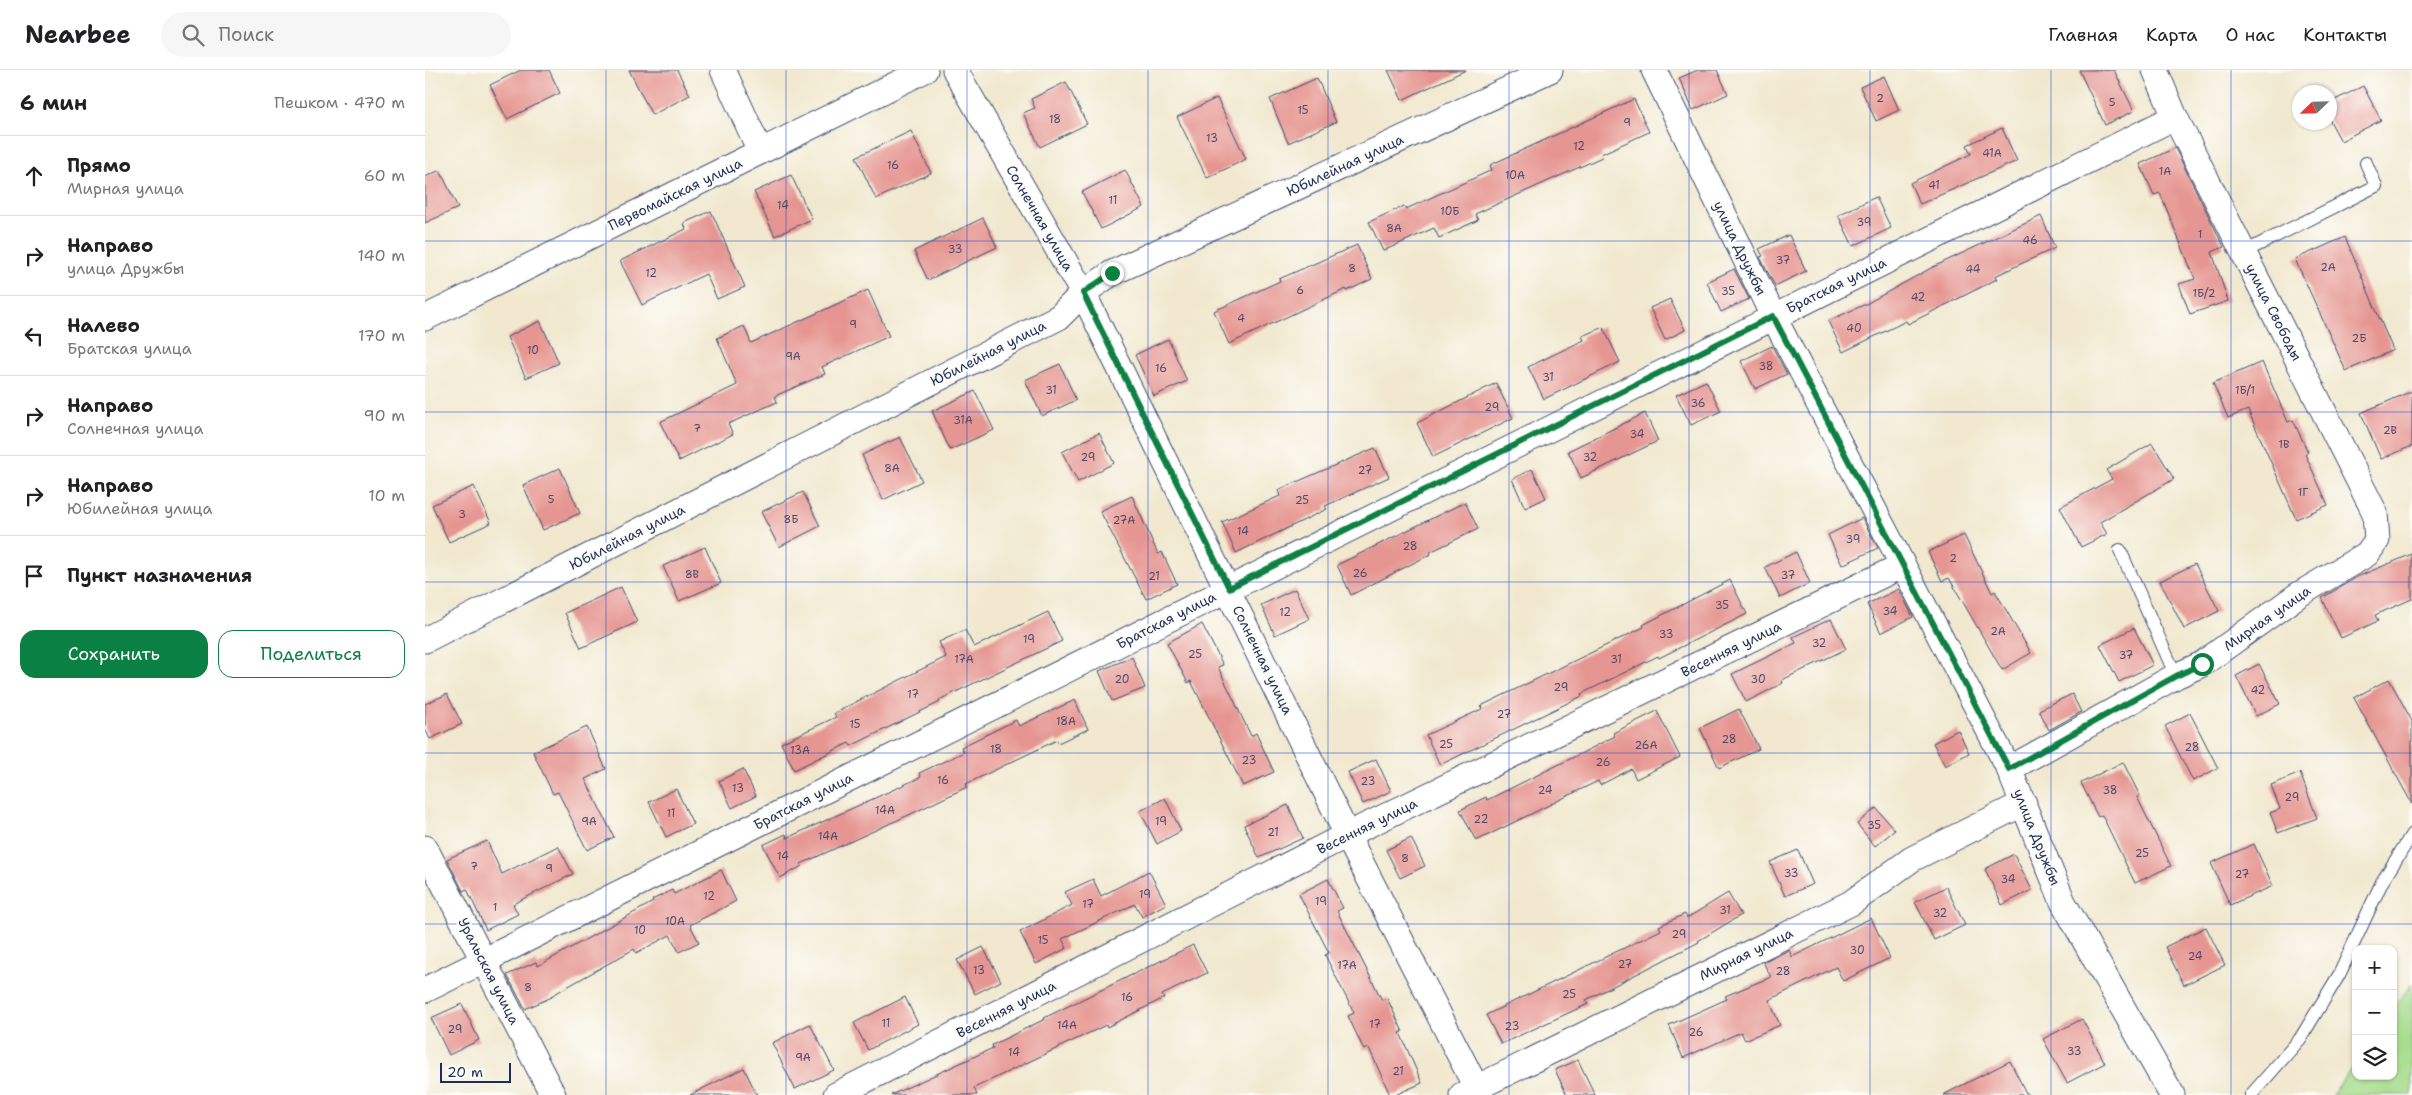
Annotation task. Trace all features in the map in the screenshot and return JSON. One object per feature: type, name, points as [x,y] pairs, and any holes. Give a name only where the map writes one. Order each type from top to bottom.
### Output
[{"type":"street","points":[[723,70],[760,151]]},
{"type":"street","name":"Первомайская улица","points":[[425,318],[925,70]]},
{"type":"street","name":"Солнечная улица","points":[[955,70],[1083,293],[1229,588],[1473,1093]]},
{"type":"street","name":"Юбилейная улица","points":[[425,640],[1059,317],[1083,293],[1112,273],[1550,70]]},
{"type":"street","name":"улица Дружбы","points":[[1654,70],[1773,316],[2009,769],[2063,902],[2169,1094]]},
{"type":"street","name":"улица Свободы","points":[[2155,70],[2175,117],[2375,513],[2377,540],[2367,554]]},
{"type":"street","name":"Братская улица","points":[[425,990],[2175,117]]},
{"type":"street","name":"Мирная улица","points":[[2009,769],[2176,676],[2202,664],[2298,594],[2367,554]]},
{"type":"street","name":"Весенняя улица","points":[[835,1095],[1347,835],[1903,565]]},
{"type":"street","name":"Мирная улица","points":[[1473,1093],[1851,903],[1912,858],[2024,803]]},
{"type":"street","name":"Уральская улица","points":[[425,848],[553,1095]]},
{"type":"lane","points":[[2244,252],[2376,186],[2366,163]]},
{"type":"lane","points":[[2120,550],[2176,676]]},
{"type":"lane","points":[[2251,1095],[2300,1039],[2339,976],[2381,882],[2412,834]]},
{"type":"green space","points":[[2412,983],[2412,1095],[2332,1095],[2352,1068],[2352,1080],[2397,1080],[2397,1004]]},
{"type":"building","points":[[521,70],[549,70],[560,93],[507,119],[490,85]]},
{"type":"building","points":[[629,70],[677,70],[690,95],[652,115]]},
{"type":"building","points":[[1388,70],[1466,70],[1402,100]]},
{"type":"building","points":[[1698,70],[1717,70],[1728,94],[1693,110],[1679,78]]},
{"type":"building","points":[[2079,70],[2114,70],[2134,111],[2105,125]]},
{"type":"building","points":[[1884,76],[1899,110],[1876,121],[1860,87]]},
{"type":"building","points":[[1317,78],[1336,122],[1288,143],[1270,99]]},
{"type":"building","points":[[1066,82],[1087,124],[1040,147],[1023,113],[1035,108],[1031,99]]},
{"type":"building","points":[[2363,86],[2381,120],[2341,141],[2335,130],[2337,130],[2337,99]]},
{"type":"building","points":[[1217,98],[1246,159],[1207,178],[1177,117]]},
{"type":"building","points":[[1634,99],[1649,132],[1601,154],[1602,157],[1475,214],[1478,220],[1439,238],[1434,228],[1383,251],[1369,222],[1404,206],[1406,209],[1492,170],[1490,165]]},
{"type":"building","points":[[2002,128],[2017,161],[1920,204],[1910,183],[1971,154],[1967,145]]},
{"type":"building","points":[[911,131],[931,173],[876,199],[856,157]]},
{"type":"building","points":[[2175,148],[2224,247],[2212,252],[2228,301],[2190,314],[2179,284],[2195,279],[2160,193],[2154,195],[2140,164]]},
{"type":"building","points":[[440,170],[458,208],[425,223],[425,177]]},
{"type":"building","points":[[1125,170],[1144,207],[1101,229],[1082,192]]},
{"type":"building","points":[[791,175],[812,219],[775,236],[754,192]]},
{"type":"building","points":[[1876,197],[1891,228],[1853,246],[1838,215]]},
{"type":"building","points":[[711,211],[745,287],[717,299],[706,274],[642,305],[620,261],[686,229],[684,223]]},
{"type":"building","points":[[2041,216],[2055,248],[1995,276],[1997,279],[1908,324],[1906,321],[1843,352],[1828,321],[1866,304],[1931,268]]},
{"type":"building","points":[[983,218],[997,247],[928,280],[914,251]]},
{"type":"building","points":[[1789,235],[1806,271],[1775,286],[1760,257],[1763,256],[1759,249]]},
{"type":"building","points":[[2345,237],[2393,350],[2346,371],[2295,259]]},
{"type":"building","points":[[1357,245],[1372,279],[1347,291],[1346,289],[1229,344],[1214,311],[1280,281],[1279,279]]},
{"type":"building","points":[[1734,269],[1749,299],[1721,312],[1707,282]]},
{"type":"building","points":[[868,290],[889,336],[822,367],[825,374],[775,396],[777,402],[728,424],[733,434],[679,461],[660,422],[737,385],[717,338],[744,326],[751,343]]},
{"type":"building","points":[[1670,299],[1685,330],[1665,340],[1650,308]]},
{"type":"building","points":[[540,321],[559,363],[526,378],[507,337]]},
{"type":"building","points":[[1603,327],[1620,362],[1544,399],[1528,367],[1584,340],[1582,336]]},
{"type":"building","points":[[1168,339],[1187,381],[1154,396],[1135,355]]},
{"type":"building","points":[[1772,346],[1787,374],[1755,389],[1741,361]]},
{"type":"building","points":[[2262,362],[2288,422],[2293,420],[2308,452],[2305,454],[2328,505],[2296,519],[2248,410],[2228,418],[2213,383]]},
{"type":"building","points":[[1060,364],[1076,400],[1042,416],[1025,380]]},
{"type":"building","points":[[1706,381],[1721,411],[1691,425],[1676,395]]},
{"type":"building","points":[[1496,383],[1513,418],[1433,457],[1417,423]]},
{"type":"building","points":[[975,391],[994,430],[950,450],[932,411]]},
{"type":"building","points":[[2412,391],[2412,446],[2381,459],[2361,413]]},
{"type":"building","points":[[1645,413],[1658,441],[1581,478],[1568,451]]},
{"type":"building","points":[[1099,433],[1114,463],[1078,482],[1062,452]]},
{"type":"building","points":[[900,437],[922,481],[883,500],[862,455]]},
{"type":"building","points":[[2152,443],[2174,479],[2100,522],[2107,534],[2081,547],[2060,507],[2112,479],[2106,470]]},
{"type":"building","points":[[1375,448],[1389,477],[1325,506],[1327,509],[1236,553],[1222,522],[1280,496],[1278,490]]},
{"type":"building","points":[[560,468],[580,513],[543,530],[523,485]]},
{"type":"building","points":[[1532,469],[1546,498],[1525,508],[1512,479]]},
{"type":"building","points":[[474,486],[491,523],[449,542],[432,505]]},
{"type":"building","points":[[803,492],[820,526],[779,547],[761,512]]},
{"type":"building","points":[[1132,496],[1158,554],[1162,552],[1177,584],[1146,599],[1100,511]]},
{"type":"building","points":[[1465,502],[1478,529],[1430,552],[1431,554],[1351,595],[1337,565]]},
{"type":"building","points":[[1862,518],[1878,548],[1842,565],[1828,535]]},
{"type":"building","points":[[1964,535],[1992,593],[1995,591],[2031,653],[2002,670],[1949,578],[1942,581],[1928,552]]},
{"type":"building","points":[[705,547],[721,583],[679,601],[663,566]]},
{"type":"building","points":[[1796,552],[1810,583],[1780,598],[1765,567]]},
{"type":"building","points":[[2412,554],[2412,599],[2375,615],[2378,621],[2341,638],[2322,598],[2357,577]]},
{"type":"building","points":[[2195,564],[2219,611],[2184,629],[2160,581]]},
{"type":"building","points":[[1730,580],[1747,614],[1659,658],[1658,656],[1581,694],[1582,696],[1440,765],[1426,735],[1482,709],[1481,706],[1644,627],[1643,625]]},
{"type":"building","points":[[621,587],[637,622],[581,648],[565,613]]},
{"type":"building","points":[[1295,589],[1309,619],[1275,635],[1261,605]]},
{"type":"building","points":[[1899,589],[1913,617],[1881,633],[1867,604]]},
{"type":"building","points":[[1048,612],[1062,641],[939,700],[940,702],[851,746],[849,743],[794,770],[781,743],[836,717],[834,713],[946,657],[939,642],[965,630],[974,647]]},
{"type":"building","points":[[1831,619],[1846,649],[1782,680],[1783,683],[1746,702],[1732,674],[1796,643],[1793,637]]},
{"type":"building","points":[[1202,624],[1223,665],[1218,667],[1251,736],[1256,733],[1274,772],[1243,786],[1191,681],[1188,683],[1167,643]]},
{"type":"building","points":[[2134,628],[2153,665],[2119,682],[2100,645]]},
{"type":"building","points":[[1132,657],[1145,688],[1112,701],[1099,671]]},
{"type":"building","points":[[2259,664],[2280,704],[2256,716],[2236,676]]},
{"type":"building","points":[[2389,679],[2412,721],[2412,804],[2354,698]]},
{"type":"building","points":[[447,694],[462,724],[430,739],[425,729],[425,704]]},
{"type":"building","points":[[2072,694],[2081,712],[2049,730],[2039,710]]},
{"type":"building","points":[[1075,700],[1088,729],[1058,743],[1057,740],[966,784],[967,787],[801,864],[802,866],[780,878],[763,845],[786,834],[787,838],[921,777],[919,773],[964,752],[961,747],[1016,720],[1019,726]]},
{"type":"building","points":[[1739,709],[1759,749],[1719,768],[1700,728]]},
{"type":"building","points":[[1657,711],[1680,757],[1636,779],[1631,769],[1600,785],[1598,781],[1476,841],[1460,810],[1486,797],[1487,800],[1584,752],[1615,736],[1613,733]]},
{"type":"building","points":[[2190,713],[2218,768],[2193,781],[2165,726]]},
{"type":"building","points":[[587,727],[606,769],[585,779],[614,837],[587,850],[558,792],[553,794],[533,752]]},
{"type":"building","points":[[1958,730],[1969,753],[1945,766],[1933,743]]},
{"type":"building","points":[[1376,759],[1391,791],[1363,804],[1348,772]]},
{"type":"building","points":[[2123,762],[2140,796],[2137,797],[2171,866],[2135,883],[2102,815],[2098,817],[2081,783]]},
{"type":"building","points":[[743,769],[756,796],[732,808],[719,781]]},
{"type":"building","points":[[2300,773],[2317,818],[2278,833],[2270,813],[2280,809],[2271,785]]},
{"type":"building","points":[[676,789],[693,824],[666,837],[649,802]]},
{"type":"building","points":[[1165,798],[1181,831],[1157,844],[1140,811]]},
{"type":"building","points":[[1288,805],[1303,838],[1259,858],[1244,825]]},
{"type":"building","points":[[1876,808],[1895,830],[1875,846],[1857,824]]},
{"type":"building","points":[[1411,838],[1425,866],[1400,878],[1386,850]]},
{"type":"building","points":[[487,841],[502,874],[558,846],[573,874],[513,904],[518,914],[486,930],[467,889],[463,891],[447,859]]},
{"type":"building","points":[[2254,844],[2273,886],[2230,905],[2211,863]]},
{"type":"building","points":[[1798,850],[1813,884],[1785,896],[1770,862]]},
{"type":"building","points":[[2014,854],[2032,890],[2002,905],[1985,869]]},
{"type":"building","points":[[721,870],[736,901],[690,925],[699,942],[679,952],[670,935],[636,953],[634,949],[552,997],[525,1009],[507,975],[536,962],[538,966],[653,902],[652,900],[672,890],[674,894]]},
{"type":"building","points":[[1149,871],[1166,904],[1142,917],[1135,904],[1062,939],[1067,948],[1036,964],[1020,932],[1072,905],[1065,892],[1093,879],[1101,896]]},
{"type":"building","points":[[1328,879],[1343,908],[1337,911],[1382,1000],[1387,998],[1403,1032],[1400,1033],[1422,1083],[1395,1095],[1390,1095],[1369,1048],[1364,1050],[1348,1016],[1354,1013],[1325,955],[1329,953],[1299,894]]},
{"type":"building","points":[[1946,887],[1965,925],[1934,940],[1915,902]]},
{"type":"building","points":[[1728,893],[1741,915],[1699,942],[1586,1000],[1588,1004],[1501,1044],[1486,1015],[1661,930],[1659,926],[1685,914],[1687,918]]},
{"type":"building","points":[[1871,918],[1890,958],[1843,981],[1836,967],[1769,1000],[1780,1025],[1745,1040],[1741,1032],[1683,1058],[1669,1025],[1727,999],[1725,996],[1771,977],[1763,962],[1789,950],[1792,957]]},
{"type":"building","points":[[2206,927],[2225,965],[2184,985],[2165,947]]},
{"type":"building","points":[[1193,945],[1207,973],[1162,995],[1164,998],[1107,1027],[1106,1025],[974,1088],[977,1095],[891,1095],[993,1048],[992,1045],[1044,1018]]},
{"type":"building","points":[[983,947],[1001,981],[975,994],[957,960]]},
{"type":"building","points":[[905,997],[918,1024],[868,1050],[854,1023]]},
{"type":"building","points":[[462,1004],[479,1040],[449,1055],[431,1018]]},
{"type":"building","points":[[2082,1019],[2105,1063],[2067,1083],[2043,1039]]},
{"type":"building","points":[[810,1024],[834,1070],[795,1089],[772,1043]]},
{"type":"building","points":[[1578,1060],[1595,1095],[1567,1095],[1555,1070]]},
{"type":"building","points":[[2010,1061],[2027,1095],[1943,1095]]},
{"type":"building","points":[[744,1068],[757,1095],[690,1095]]},
{"type":"route","points":[[1112,273],[1083,293],[1229,588],[1773,316],[2009,769],[2176,676],[2202,664]]}]
